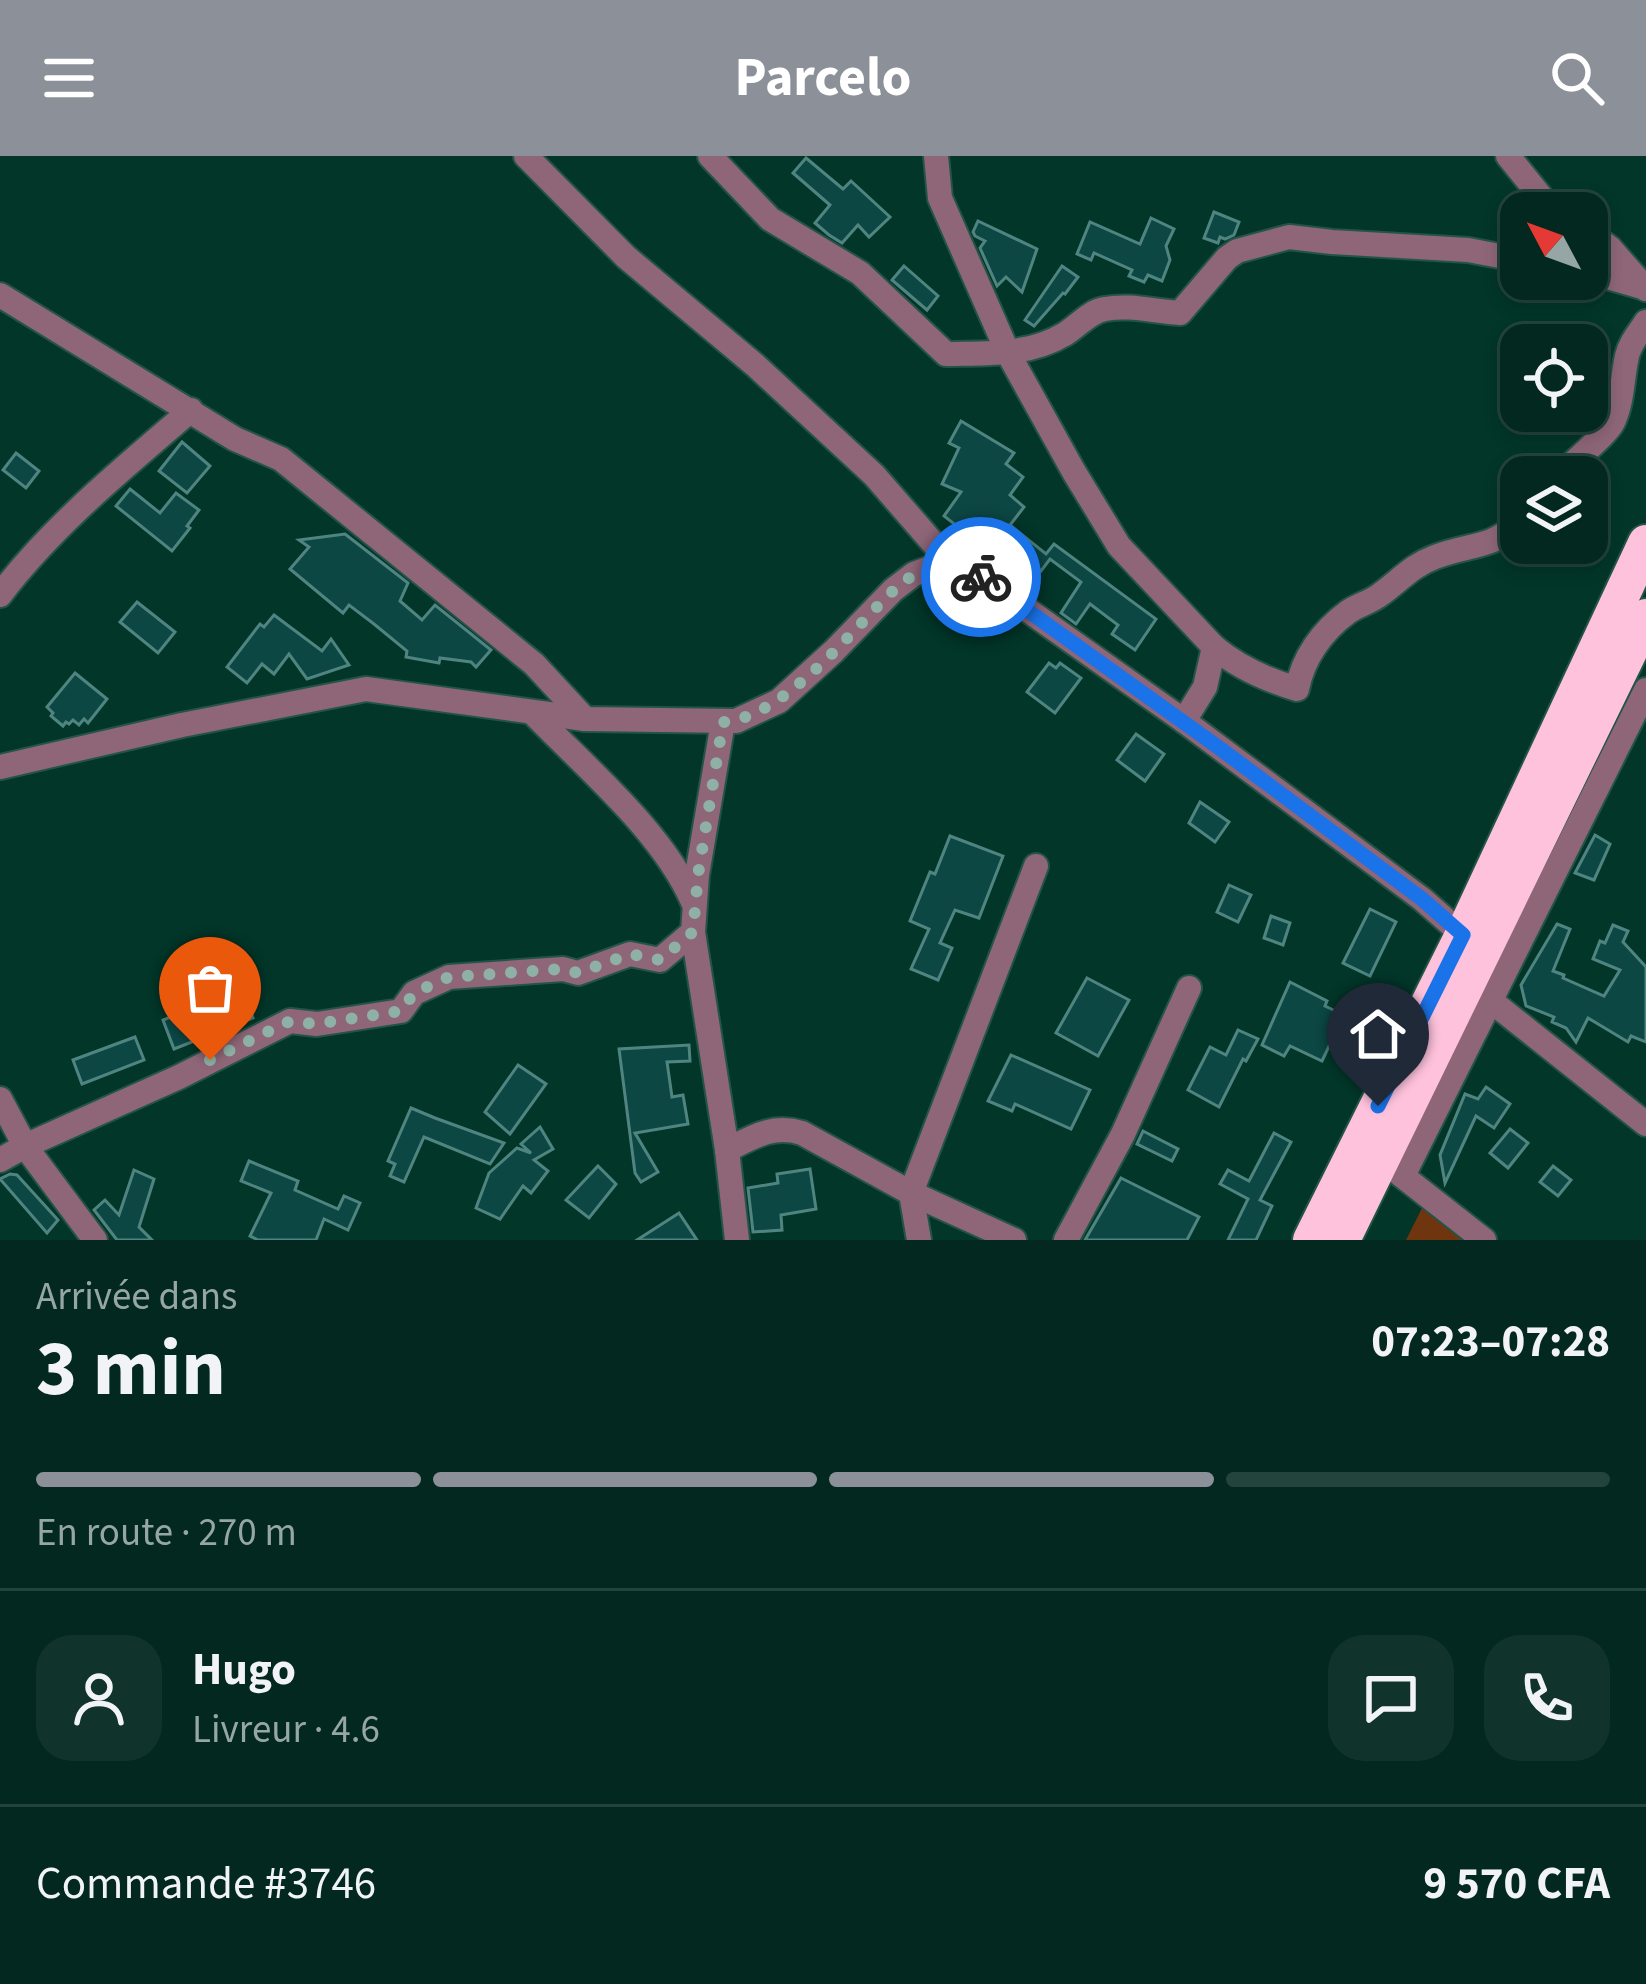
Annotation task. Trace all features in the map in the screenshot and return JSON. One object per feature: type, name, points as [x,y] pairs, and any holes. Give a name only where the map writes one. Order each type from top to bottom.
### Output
[{"type":"highway","points":[[1311,1240],[1463,935],[1646,543]]},
{"type":"highway","points":[[1342,1240],[1393,1168],[1646,616]]},
{"type":"street","points":[[526,156],[626,256],[755,365],[874,475],[953,566]]},
{"type":"street","points":[[710,156],[770,219],[860,273],[946,354],[1032,349],[1065,334],[1100,309],[1180,313],[1227,258],[1288,237],[1500,256]]},
{"type":"street","points":[[936,156],[940,198],[1008,352],[1074,472],[1119,545],[1227,658],[1267,680],[1298,689],[1300,672],[1312,651],[1350,611],[1438,555],[1500,538]]},
{"type":"street","points":[[1508,156],[1537,192]]},
{"type":"street","points":[[1608,247],[1645,288]]},
{"type":"street","points":[[1608,277],[1645,288]]},
{"type":"street","points":[[0,295],[235,439],[281,459],[534,664],[585,718]]},
{"type":"street","points":[[1579,456],[1605,435],[1614,419],[1628,352],[1646,322]]},
{"type":"street","points":[[0,595],[55,535],[191,410]]},
{"type":"street","points":[[0,767],[366,689],[585,718],[736,721],[779,701],[914,574],[935,566],[953,566],[974,572],[1184,722],[1422,899],[1463,935]]},
{"type":"street","points":[[1184,722],[1205,687],[1214,647]]},
{"type":"street","points":[[1484,1240],[1393,1168],[1491,1001],[1646,690]]},
{"type":"street","points":[[532,713],[665,852],[694,906]]},
{"type":"street","points":[[723,722],[693,932],[737,1240]]},
{"type":"street","points":[[919,1240],[911,1193],[1036,866]]},
{"type":"street","points":[[0,1160],[290,1021],[316,1024],[401,1011],[414,993],[449,977],[562,969],[578,973],[630,954],[660,960],[693,932]]},
{"type":"street","points":[[1066,1240],[1123,1134],[1189,988]]},
{"type":"street","points":[[1491,1001],[1646,1123]]},
{"type":"street","points":[[0,1099],[25,1146],[95,1240]]},
{"type":"street","points":[[727,1150],[766,1130],[790,1129],[911,1193],[1014,1240]]},
{"type":"shaded area","points":[[1428,1196],[1484,1240],[1406,1240]]},
{"type":"building","points":[[806,158],[843,189],[851,181],[890,217],[869,237],[858,225],[842,243],[829,235],[815,223],[830,205],[793,173]]},
{"type":"building","points":[[1214,212],[1239,222],[1234,235],[1220,237],[1218,243],[1204,238]]},
{"type":"building","points":[[1151,218],[1174,229],[1166,246],[1170,260],[1162,281],[1148,275],[1144,282],[1129,276],[1132,270],[1094,253],[1091,260],[1077,254],[1090,222],[1140,244]]},
{"type":"building","points":[[978,221],[1037,249],[1022,292],[1006,277],[997,286],[980,248],[985,241],[973,232]]},
{"type":"building","points":[[904,266],[938,296],[927,310],[892,280]]},
{"type":"building","points":[[1062,266],[1078,277],[1034,326],[1025,320]]},
{"type":"building","points":[[961,421],[1014,453],[1006,464],[1023,477],[1010,495],[1024,507],[1010,525],[1046,554],[1054,544],[1156,619],[1135,650],[1112,634],[1118,625],[1090,604],[1076,624],[1061,613],[1081,582],[1050,559],[1041,571],[1034,565],[1026,574],[944,516],[961,492],[942,484],[959,448],[949,443]]},
{"type":"building","points":[[182,442],[210,466],[187,493],[159,471]]},
{"type":"building","points":[[16,453],[39,471],[26,488],[3,470]]},
{"type":"building","points":[[130,489],[160,513],[176,493],[199,510],[172,551],[116,506]]},
{"type":"building","points":[[345,534],[408,583],[400,601],[422,620],[435,605],[491,650],[476,667],[471,662],[406,657],[407,651],[349,605],[343,613],[290,569],[309,547],[299,540]]},
{"type":"building","points":[[137,602],[175,632],[158,653],[120,622]]},
{"type":"building","points":[[274,615],[322,651],[331,639],[349,665],[307,679],[289,654],[274,674],[262,664],[247,683],[227,667],[260,624],[264,627]]},
{"type":"building","points":[[1049,663],[1056,668],[1060,663],[1081,678],[1055,713],[1027,692]]},
{"type":"building","points":[[75,673],[107,699],[88,723],[84,719],[79,725],[73,720],[63,726],[47,707]]},
{"type":"building","points":[[1136,734],[1164,754],[1145,781],[1117,760]]},
{"type":"building","points":[[1200,802],[1229,822],[1215,842],[1189,823]]},
{"type":"building","points":[[1595,835],[1610,844],[1594,880],[1575,873]]},
{"type":"building","points":[[950,836],[1003,856],[979,918],[955,910],[940,943],[952,948],[938,980],[911,969],[929,929],[910,921]]},
{"type":"building","points":[[1229,885],[1251,895],[1238,922],[1217,912]]},
{"type":"building","points":[[1370,909],[1396,922],[1370,976],[1343,963]]},
{"type":"building","points":[[1271,916],[1290,923],[1283,945],[1264,938]]},
{"type":"building","points":[[1557,924],[1570,929],[1553,971],[1604,996],[1620,970],[1593,959],[1613,925],[1628,931],[1623,942],[1646,967],[1646,1042],[1631,1036],[1628,1042],[1588,1018],[1576,1042],[1566,1028],[1552,1022],[1554,1017],[1526,1006],[1521,985]]},
{"type":"building","points":[[1087,978],[1129,1000],[1098,1056],[1056,1033]]},
{"type":"building","points":[[1290,982],[1344,1015],[1322,1061],[1290,1046],[1284,1056],[1262,1045]]},
{"type":"building","points":[[242,989],[253,1018],[174,1049],[163,1020]]},
{"type":"building","points":[[1238,1030],[1258,1039],[1219,1107],[1188,1090],[1210,1047],[1226,1055]]},
{"type":"building","points":[[135,1037],[144,1060],[82,1084],[73,1060]]},
{"type":"building","points":[[689,1045],[690,1061],[667,1062],[672,1097],[683,1095],[688,1124],[635,1133],[658,1172],[641,1182],[635,1173],[619,1049]]},
{"type":"building","points":[[1011,1055],[1090,1090],[1071,1129],[1015,1104],[1012,1111],[988,1101]]},
{"type":"building","points":[[518,1065],[546,1084],[510,1134],[485,1112]]},
{"type":"building","points":[[1486,1087],[1510,1104],[1494,1128],[1476,1116],[1445,1183],[1440,1155],[1465,1094],[1478,1099]]},
{"type":"building","points":[[411,1108],[504,1143],[490,1164],[424,1137],[404,1182],[390,1176],[395,1164],[388,1161]]},
{"type":"building","points":[[540,1127],[553,1149],[534,1160],[548,1171],[531,1193],[523,1186],[500,1219],[476,1208],[489,1173],[517,1148],[531,1153],[521,1144]]},
{"type":"building","points":[[1510,1129],[1528,1143],[1508,1168],[1490,1153]]},
{"type":"building","points":[[1143,1131],[1178,1149],[1172,1161],[1137,1144]]},
{"type":"building","points":[[1274,1133],[1291,1142],[1260,1200],[1272,1206],[1256,1240],[1228,1240],[1248,1199],[1220,1184],[1228,1170],[1249,1181]]},
{"type":"building","points":[[249,1161],[298,1181],[295,1190],[338,1209],[344,1196],[360,1203],[348,1230],[324,1219],[316,1240],[250,1236],[271,1193],[241,1181]]},
{"type":"building","points":[[598,1166],[616,1184],[589,1218],[566,1200]]},
{"type":"building","points":[[1553,1166],[1571,1180],[1558,1196],[1540,1182]]},
{"type":"building","points":[[810,1169],[816,1209],[781,1215],[782,1230],[753,1232],[748,1188],[778,1183],[777,1174]]},
{"type":"building","points":[[134,1170],[154,1179],[139,1227],[152,1240],[117,1240],[94,1210],[105,1200],[119,1215]]},
{"type":"building","points":[[17,1175],[58,1220],[47,1233],[0,1179]]},
{"type":"building","points":[[1121,1178],[1199,1217],[1187,1240],[1085,1240]]},
{"type":"building","points":[[679,1213],[697,1240],[637,1240]]},
{"type":"way so far","points":[[210,1060],[290,1021],[316,1024],[401,1011],[414,993],[449,977],[562,969],[578,973],[630,954],[660,960],[693,932],[723,722],[736,721],[779,701],[914,574],[935,566],[953,566],[981,577]]},
{"type":"route","points":[[981,577],[1218,747],[1422,899],[1463,935],[1378,1106]]}]
